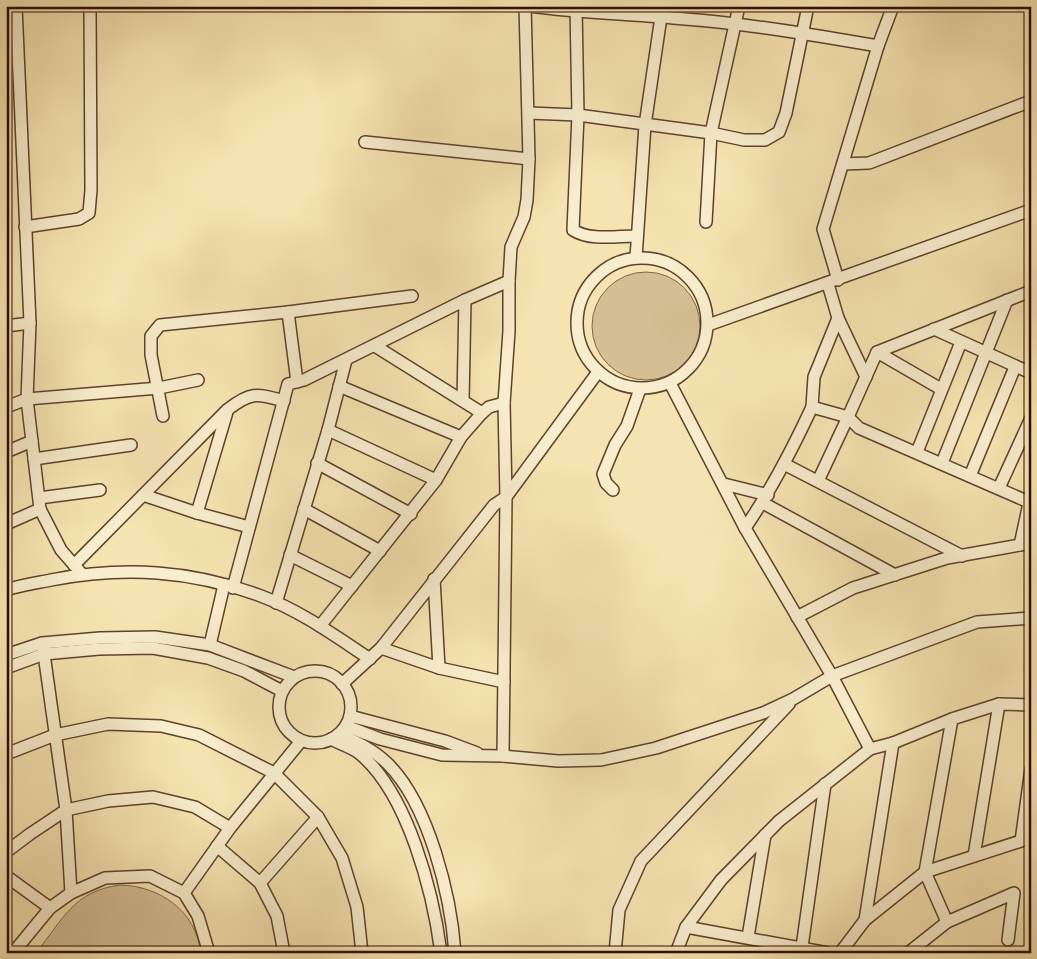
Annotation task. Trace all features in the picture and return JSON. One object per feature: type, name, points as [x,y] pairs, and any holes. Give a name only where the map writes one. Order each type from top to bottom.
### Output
[{"type":"street","points":[[16,6],[30,323],[27,399],[40,503],[61,550],[82,574]]},
{"type":"street","points":[[25,227],[79,220],[89,213],[91,190],[90,6]]},
{"type":"street","points":[[503,756],[506,497],[504,403],[509,281],[511,247],[524,217],[527,200],[530,159],[524,6]]},
{"type":"street","points":[[529,6],[635,11],[661,17],[803,33],[878,46]]},
{"type":"street","points":[[685,19],[686,6]]},
{"type":"street","points":[[706,222],[711,133],[739,6]]},
{"type":"street","points":[[529,113],[578,115],[711,133],[744,140],[765,140],[779,132],[786,113],[808,6]]},
{"type":"street","points":[[866,376],[838,318],[823,229],[878,46],[893,6]]},
{"type":"street","points":[[576,9],[578,115],[572,230],[580,234],[594,236],[636,236]]},
{"type":"street","points":[[636,258],[645,125],[661,17]]},
{"type":"street","points":[[843,164],[869,163],[1031,101]]},
{"type":"street","points":[[365,142],[530,159]]},
{"type":"street","points":[[708,326],[1031,210]]},
{"type":"street","points":[[636,258],[654,259],[672,265],[687,275],[698,290],[706,307],[708,326],[704,343],[697,359],[685,373],[670,383],[656,388],[640,389],[625,387],[610,381],[598,372],[586,357],[579,340],[577,321],[580,303],[588,286],[601,272],[618,262],[636,258]]},
{"type":"street","points":[[210,645],[249,527],[288,384],[297,382],[346,360],[465,300],[509,281]]},
{"type":"street","points":[[818,481],[877,352],[1031,291]]},
{"type":"street","points":[[162,416],[159,388],[151,355],[151,336],[160,325],[288,312],[412,296]]},
{"type":"street","points":[[463,401],[465,300]]},
{"type":"street","points":[[942,463],[1007,300]]},
{"type":"street","points":[[288,312],[297,382]]},
{"type":"street","points":[[745,528],[766,499],[786,465],[812,407],[814,377],[838,318]]},
{"type":"street","points":[[6,326],[30,323]]},
{"type":"street","points":[[934,329],[1031,373]]},
{"type":"street","points":[[917,452],[961,342]]},
{"type":"street","points":[[375,346],[482,413]]},
{"type":"street","points":[[877,352],[942,390]]},
{"type":"street","points":[[276,603],[328,430],[346,360]]},
{"type":"street","points":[[970,476],[1015,367]]},
{"type":"street","points":[[342,684],[381,648],[494,505],[506,497],[598,372]]},
{"type":"street","points":[[6,407],[27,399],[159,388],[198,380]]},
{"type":"street","points":[[670,383],[724,484],[745,528],[832,676],[870,749]]},
{"type":"street","points":[[339,386],[460,437]]},
{"type":"street","points":[[613,490],[606,483],[605,468],[615,445],[627,426],[640,389]]},
{"type":"street","points":[[74,565],[227,410],[244,397],[259,394],[284,401]]},
{"type":"street","points":[[320,626],[411,514],[436,480],[460,437],[489,407],[504,403]]},
{"type":"street","points":[[797,617],[853,588],[962,556],[1025,544],[1030,499],[970,476],[859,428],[848,417],[812,407]]},
{"type":"street","points":[[197,513],[227,410]]},
{"type":"street","points":[[999,488],[1031,418]]},
{"type":"street","points":[[328,430],[436,480]]},
{"type":"street","points":[[6,452],[32,441]]},
{"type":"street","points":[[34,459],[131,445]]},
{"type":"street","points":[[317,463],[411,514]]},
{"type":"street","points":[[786,465],[962,556]]},
{"type":"street","points":[[724,484],[766,499],[895,575]]},
{"type":"street","points":[[6,524],[40,503],[100,490]]},
{"type":"street","points":[[143,495],[197,513],[249,527]]},
{"type":"street","points":[[304,509],[380,551]]},
{"type":"street","points":[[290,555],[352,586]]},
{"type":"street","points":[[6,590],[82,574],[142,571],[188,577],[228,586],[276,603],[320,626],[370,659]]},
{"type":"street","points":[[434,579],[439,668]]},
{"type":"street","points":[[341,729],[442,755],[503,756],[558,761],[601,760],[656,748],[763,713],[794,699],[832,676],[977,622],[1031,618]]},
{"type":"street","points":[[6,655],[100,638],[155,637],[210,645],[294,677]]},
{"type":"street","points":[[6,668],[43,649],[153,648],[208,658],[244,672],[282,691]]},
{"type":"street","points":[[381,648],[439,668],[504,682]]},
{"type":"street","points":[[43,649],[66,810],[71,893]]},
{"type":"street","points":[[314,671],[334,676],[342,684],[350,699],[341,729],[321,743],[301,741],[291,734],[284,725],[280,714],[279,702],[282,691],[294,677],[314,671]]},
{"type":"street","points":[[614,953],[619,910],[641,861],[794,699]]},
{"type":"street","points":[[974,856],[999,704]]},
{"type":"street","points":[[676,953],[686,926],[721,880],[765,835],[870,749],[893,743],[952,719],[999,704],[1031,705]]},
{"type":"street","points":[[947,922],[925,872],[952,719]]},
{"type":"street","points":[[6,754],[54,735],[108,724],[161,726],[199,735],[274,773],[318,817],[342,858],[357,907],[362,953]]},
{"type":"street","points":[[341,729],[358,752],[379,774],[392,795],[420,858],[432,900],[441,953]]},
{"type":"street","points":[[341,729],[388,764],[405,785],[436,853],[453,928],[455,953]]},
{"type":"street","points":[[184,893],[230,828],[301,741]]},
{"type":"street","points":[[865,920],[893,743]]},
{"type":"street","points":[[840,953],[865,920],[925,872],[1026,841],[1031,769]]},
{"type":"street","points":[[802,946],[825,784]]},
{"type":"street","points":[[6,852],[66,810],[108,801],[153,797],[195,807],[230,828]]},
{"type":"street","points":[[260,883],[318,817]]},
{"type":"street","points":[[748,937],[765,835]]},
{"type":"street","points":[[217,846],[260,883],[277,916],[284,953]]},
{"type":"street","points":[[6,876],[50,908]]},
{"type":"street","points":[[13,953],[50,908],[71,893],[105,878],[150,876],[184,893],[198,916],[209,953]]},
{"type":"street","points":[[908,953],[947,922],[1014,893],[1008,940]]},
{"type":"street","points":[[686,926],[802,946],[828,953]]},
{"type":"shaded area","points":[[646,272],[667,276],[684,288],[696,305],[700,326],[696,347],[684,364],[667,376],[646,380],[625,376],[608,364],[596,347],[592,326],[596,305],[608,288],[625,276]]},
{"type":"shaded area","points":[[120,885],[135,886],[149,890],[174,904],[184,913],[192,925],[198,938],[201,953],[36,953],[62,918],[80,900],[104,888]]}]
